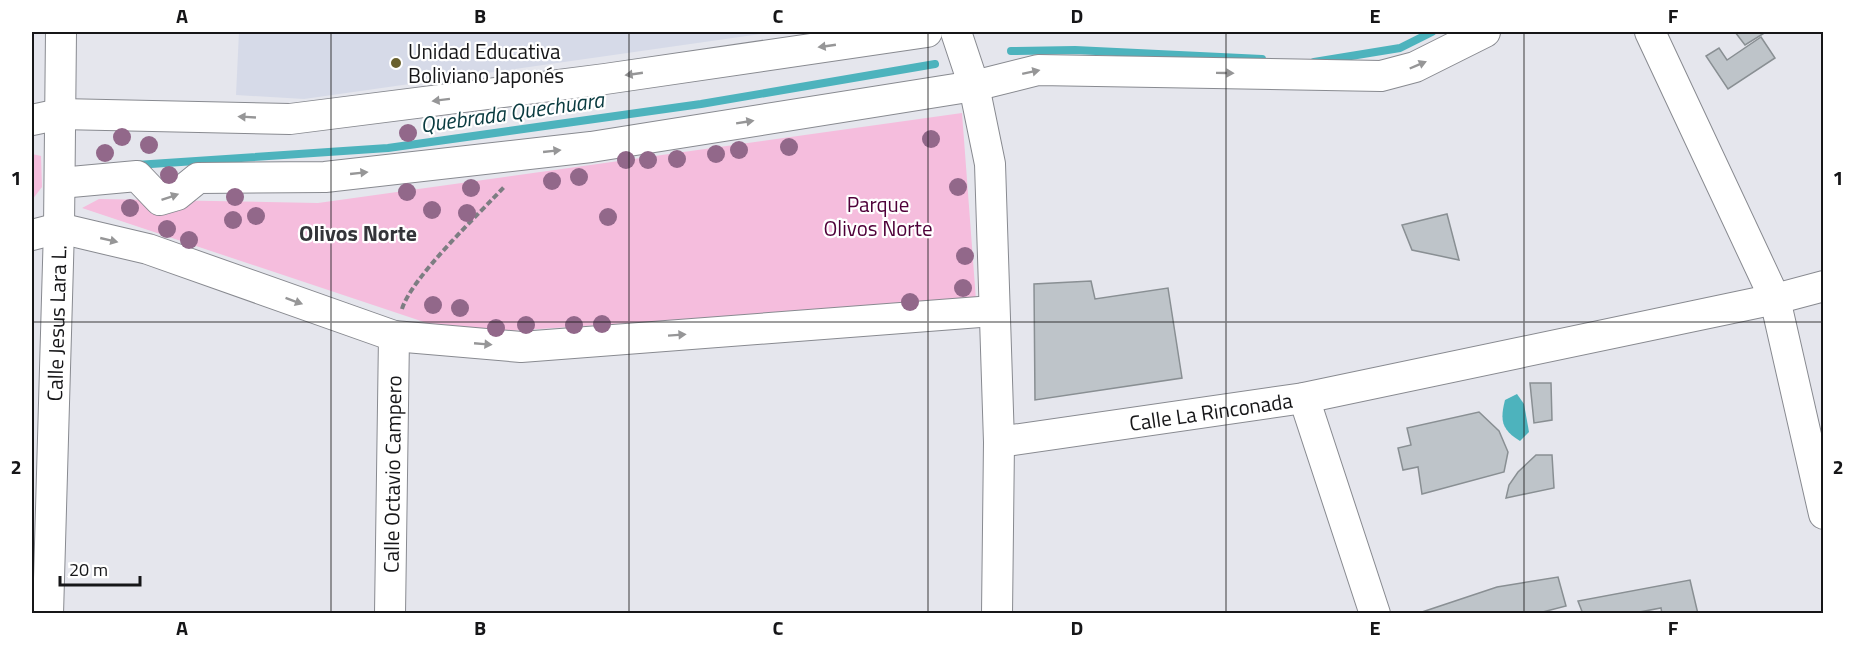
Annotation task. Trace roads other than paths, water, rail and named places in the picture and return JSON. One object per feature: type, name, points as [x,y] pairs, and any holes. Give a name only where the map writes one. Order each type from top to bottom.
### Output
[{"type":"street","name":"Calle Jesus Lara L.","points":[[48,614],[45,231],[60,183],[46,117],[61,32]]},
{"type":"street","points":[[46,117],[290,119],[605,78],[927,32]]},
{"type":"street","points":[[956,32],[974,86],[990,164],[999,442],[997,614]]},
{"type":"street","points":[[60,183],[137,176],[160,200],[177,195],[198,178],[325,177],[591,147],[974,86],[1038,70],[1381,76],[1415,67],[1485,32]]},
{"type":"street","points":[[1650,32],[1775,299],[1824,514]]},
{"type":"street","points":[[45,231],[148,249],[394,336],[521,347],[993,311]]},
{"type":"street","points":[[1304,398],[1775,299],[1824,286]]},
{"type":"street","name":"Calle Octavio Campero","points":[[390,614],[394,336]]},
{"type":"street","name":"Calle La Rinconada","points":[[999,442],[1304,398],[1375,614]]},
{"type":"water","points":[[1517,394],[1524,404],[1529,432],[1520,441],[1509,432],[1503,419],[1505,400]]},
{"type":"waterway","name":"Quebrada Quechuara","points":[[1314,62],[1400,48],[1432,32]]},
{"type":"waterway","name":"Quebrada Quechuara","points":[[1011,51],[1075,50],[1262,59]]},
{"type":"waterway","name":"Quebrada Quechuara","points":[[136,165],[388,148],[701,104],[935,64]]},
{"type":"place","name":"Unidad Educativa Boliviano Japonés","points":[[396,63]]},
{"type":"district","name":"Olivos Norte","points":[[358,233]]},
{"type":"park label","name":"Parque Olivos Norte","points":[[878,216]]}]
